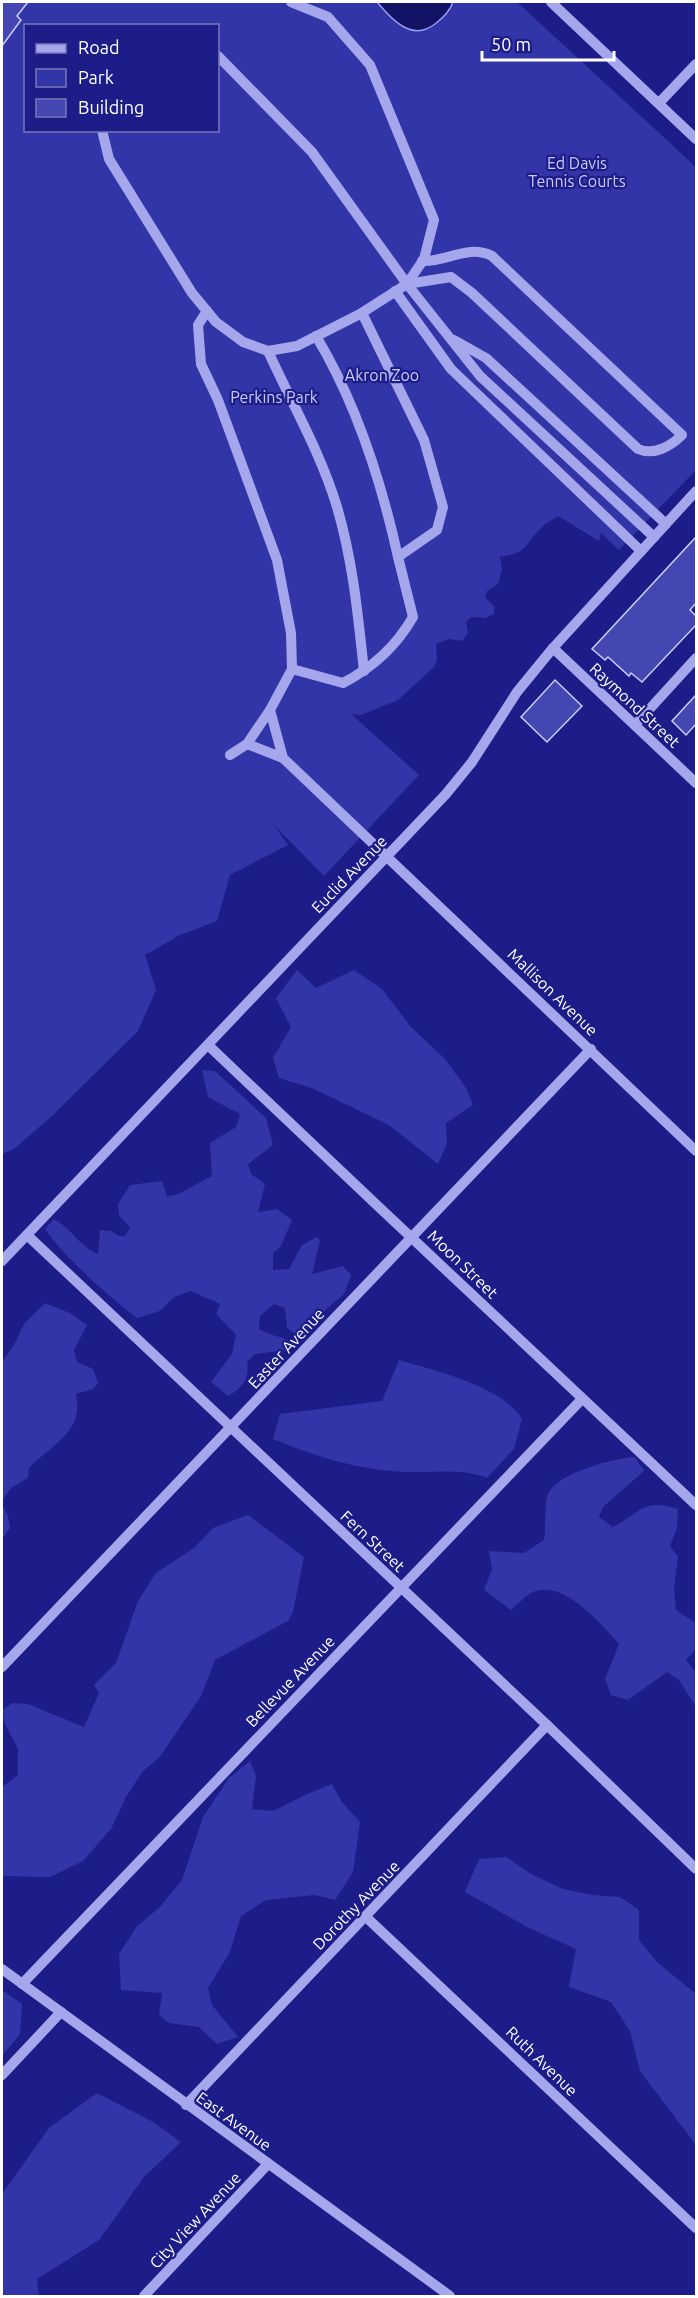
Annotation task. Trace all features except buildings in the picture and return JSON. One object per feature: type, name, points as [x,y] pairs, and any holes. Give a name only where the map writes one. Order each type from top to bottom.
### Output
[{"type":"street","points":[[291,2],[328,17],[370,65],[434,220],[422,261],[407,284]]},
{"type":"street","points":[[551,2],[696,139]]},
{"type":"street","points":[[219,57],[256,92],[312,152],[407,284],[480,376],[654,537]]},
{"type":"street","points":[[659,103],[696,64]]},
{"type":"street","points":[[102,132],[109,159],[136,207],[192,293],[207,311],[243,342],[268,351],[297,346],[362,313],[407,284],[451,277],[638,449],[658,450],[671,445],[682,435],[492,256],[471,252],[432,262],[422,261]]},
{"type":"street","points":[[395,291],[451,369],[641,550]]},
{"type":"street","points":[[207,311],[198,325],[201,364],[218,400],[278,560],[291,633],[291,669],[270,710],[247,744],[230,755]]},
{"type":"street","points":[[362,313],[424,440],[443,507],[437,530],[398,557]]},
{"type":"street","points":[[291,669],[343,683],[364,671],[402,636],[413,617],[382,487],[351,406],[316,336]]},
{"type":"street","points":[[448,336],[486,358],[666,524]]},
{"type":"street","points":[[268,351],[320,463],[337,506],[355,590],[364,671]]},
{"type":"street","name":"Euclid Avenue","points":[[2,1261],[387,857],[472,762],[517,692],[553,648],[696,491]]},
{"type":"street","name":"Raymond Street","points":[[553,648],[696,783]]},
{"type":"street","points":[[635,725],[696,658]]},
{"type":"street","points":[[270,710],[283,758]]},
{"type":"street","points":[[247,744],[283,758]]},
{"type":"street","name":"Mallison Avenue","points":[[283,758],[696,1150]]},
{"type":"street","name":"Moon Street","points":[[208,1045],[412,1236],[580,1400],[696,1505]]},
{"type":"street","name":"Easter Avenue","points":[[2,1667],[591,1049]]},
{"type":"street","name":"Fern Street","points":[[27,1235],[547,1725],[696,1869]]},
{"type":"street","name":"Bellevue Avenue","points":[[22,1984],[580,1400]]},
{"type":"street","name":"Dorothy Avenue","points":[[186,2105],[547,1725]]},
{"type":"street","name":"Ruth Avenue","points":[[366,1917],[696,2228]]},
{"type":"street","name":"East Avenue","points":[[2,1969],[450,2296]]},
{"type":"street","points":[[2,2076],[62,2012]]},
{"type":"street","name":"City View Avenue","points":[[144,2296],[268,2164]]},
{"type":"green space","name":"Perkins Park","points":[[2,2],[517,2],[696,167],[696,470],[619,550],[601,533],[599,541],[558,516],[542,527],[517,553],[500,557],[502,570],[498,584],[487,591],[485,597],[494,606],[494,614],[485,618],[471,617],[466,622],[468,633],[462,641],[449,639],[436,644],[437,660],[434,667],[398,700],[361,715],[351,714],[419,775],[324,876],[273,824],[288,845],[230,875],[217,921],[180,935],[145,955],[156,990],[138,1031],[53,1115],[14,1149],[2,1154]]},
{"type":"green space","points":[[297,970],[316,988],[354,970],[382,989],[411,1027],[445,1059],[466,1088],[473,1105],[446,1123],[447,1144],[438,1164],[389,1125],[312,1088],[279,1078],[273,1058],[291,1027],[276,998]]},
{"type":"green space","points":[[202,1070],[215,1071],[266,1118],[273,1145],[248,1164],[251,1174],[265,1184],[258,1212],[277,1209],[292,1220],[281,1246],[273,1253],[273,1270],[289,1269],[302,1245],[317,1237],[320,1241],[312,1274],[343,1266],[351,1275],[344,1294],[297,1335],[287,1328],[285,1308],[274,1304],[260,1316],[259,1329],[290,1341],[288,1350],[255,1354],[247,1362],[248,1368],[244,1382],[228,1396],[211,1382],[232,1354],[236,1335],[216,1314],[220,1304],[191,1291],[174,1297],[160,1311],[137,1318],[88,1276],[45,1229],[54,1219],[91,1251],[98,1254],[100,1230],[125,1236],[130,1228],[119,1215],[118,1204],[130,1185],[162,1181],[167,1196],[176,1195],[212,1176],[210,1143],[236,1127],[240,1114],[208,1097]]},
{"type":"green space","points":[[45,1303],[70,1313],[87,1325],[74,1350],[77,1362],[93,1369],[98,1383],[93,1389],[76,1394],[77,1407],[71,1428],[57,1444],[29,1468],[28,1478],[11,1488],[2,1501],[2,1362],[14,1345],[24,1324]]},
{"type":"green space","points":[[399,1360],[467,1381],[484,1389],[500,1397],[522,1419],[514,1449],[487,1478],[457,1472],[371,1469],[322,1457],[273,1439],[280,1414],[382,1401]]},
{"type":"green space","points":[[635,1457],[644,1471],[603,1507],[599,1517],[613,1527],[649,1506],[657,1505],[678,1509],[677,1528],[670,1546],[678,1557],[674,1589],[676,1610],[696,1623],[696,1649],[686,1660],[696,1672],[696,1707],[679,1680],[667,1672],[628,1700],[611,1695],[605,1679],[619,1644],[592,1615],[569,1597],[545,1590],[533,1592],[511,1610],[484,1590],[492,1569],[489,1551],[524,1553],[544,1540],[547,1498],[553,1486],[587,1468]]},
{"type":"green space","points":[[2,1505],[8,1516],[10,1528],[2,1539]]},
{"type":"green space","points":[[248,1515],[304,1557],[293,1612],[288,1621],[215,1660],[201,1696],[159,1758],[143,1771],[126,1797],[111,1829],[83,1861],[50,1877],[2,1876],[2,1787],[18,1775],[18,1749],[4,1722],[3,1710],[12,1703],[28,1704],[84,1727],[99,1693],[94,1685],[116,1663],[138,1601],[156,1573],[194,1548],[213,1528]]},
{"type":"green space","points":[[250,1761],[256,1776],[252,1809],[273,1811],[332,1784],[342,1802],[360,1822],[353,1872],[335,1900],[315,1895],[266,1900],[241,1916],[230,1952],[208,1988],[212,2005],[238,2037],[217,2044],[199,2027],[169,2023],[159,2015],[162,1993],[121,1990],[119,1954],[137,1926],[160,1907],[182,1880],[203,1817],[229,1778]]},
{"type":"green space","points":[[506,1857],[531,1874],[563,1889],[592,1895],[620,1897],[639,1910],[639,1940],[658,1963],[696,1994],[696,2145],[640,2071],[630,2031],[611,2002],[569,1987],[576,1949],[527,1927],[465,1892],[479,1859]]},
{"type":"green space","points":[[2,1990],[22,2004],[20,2034],[2,2056]]},
{"type":"green space","points":[[97,2093],[153,2122],[181,2142],[144,2177],[99,2240],[37,2279],[39,2296],[2,2296],[2,2194],[49,2128]]},
{"type":"shaded area","points":[[377,2],[453,2],[438,22],[427,29],[418,31],[410,30],[396,22]]},
{"type":"park label","name":"Ed Davis Tennis Courts","points":[[577,172]]},
{"type":"park label","name":"Akron Zoo","points":[[382,375]]}]
